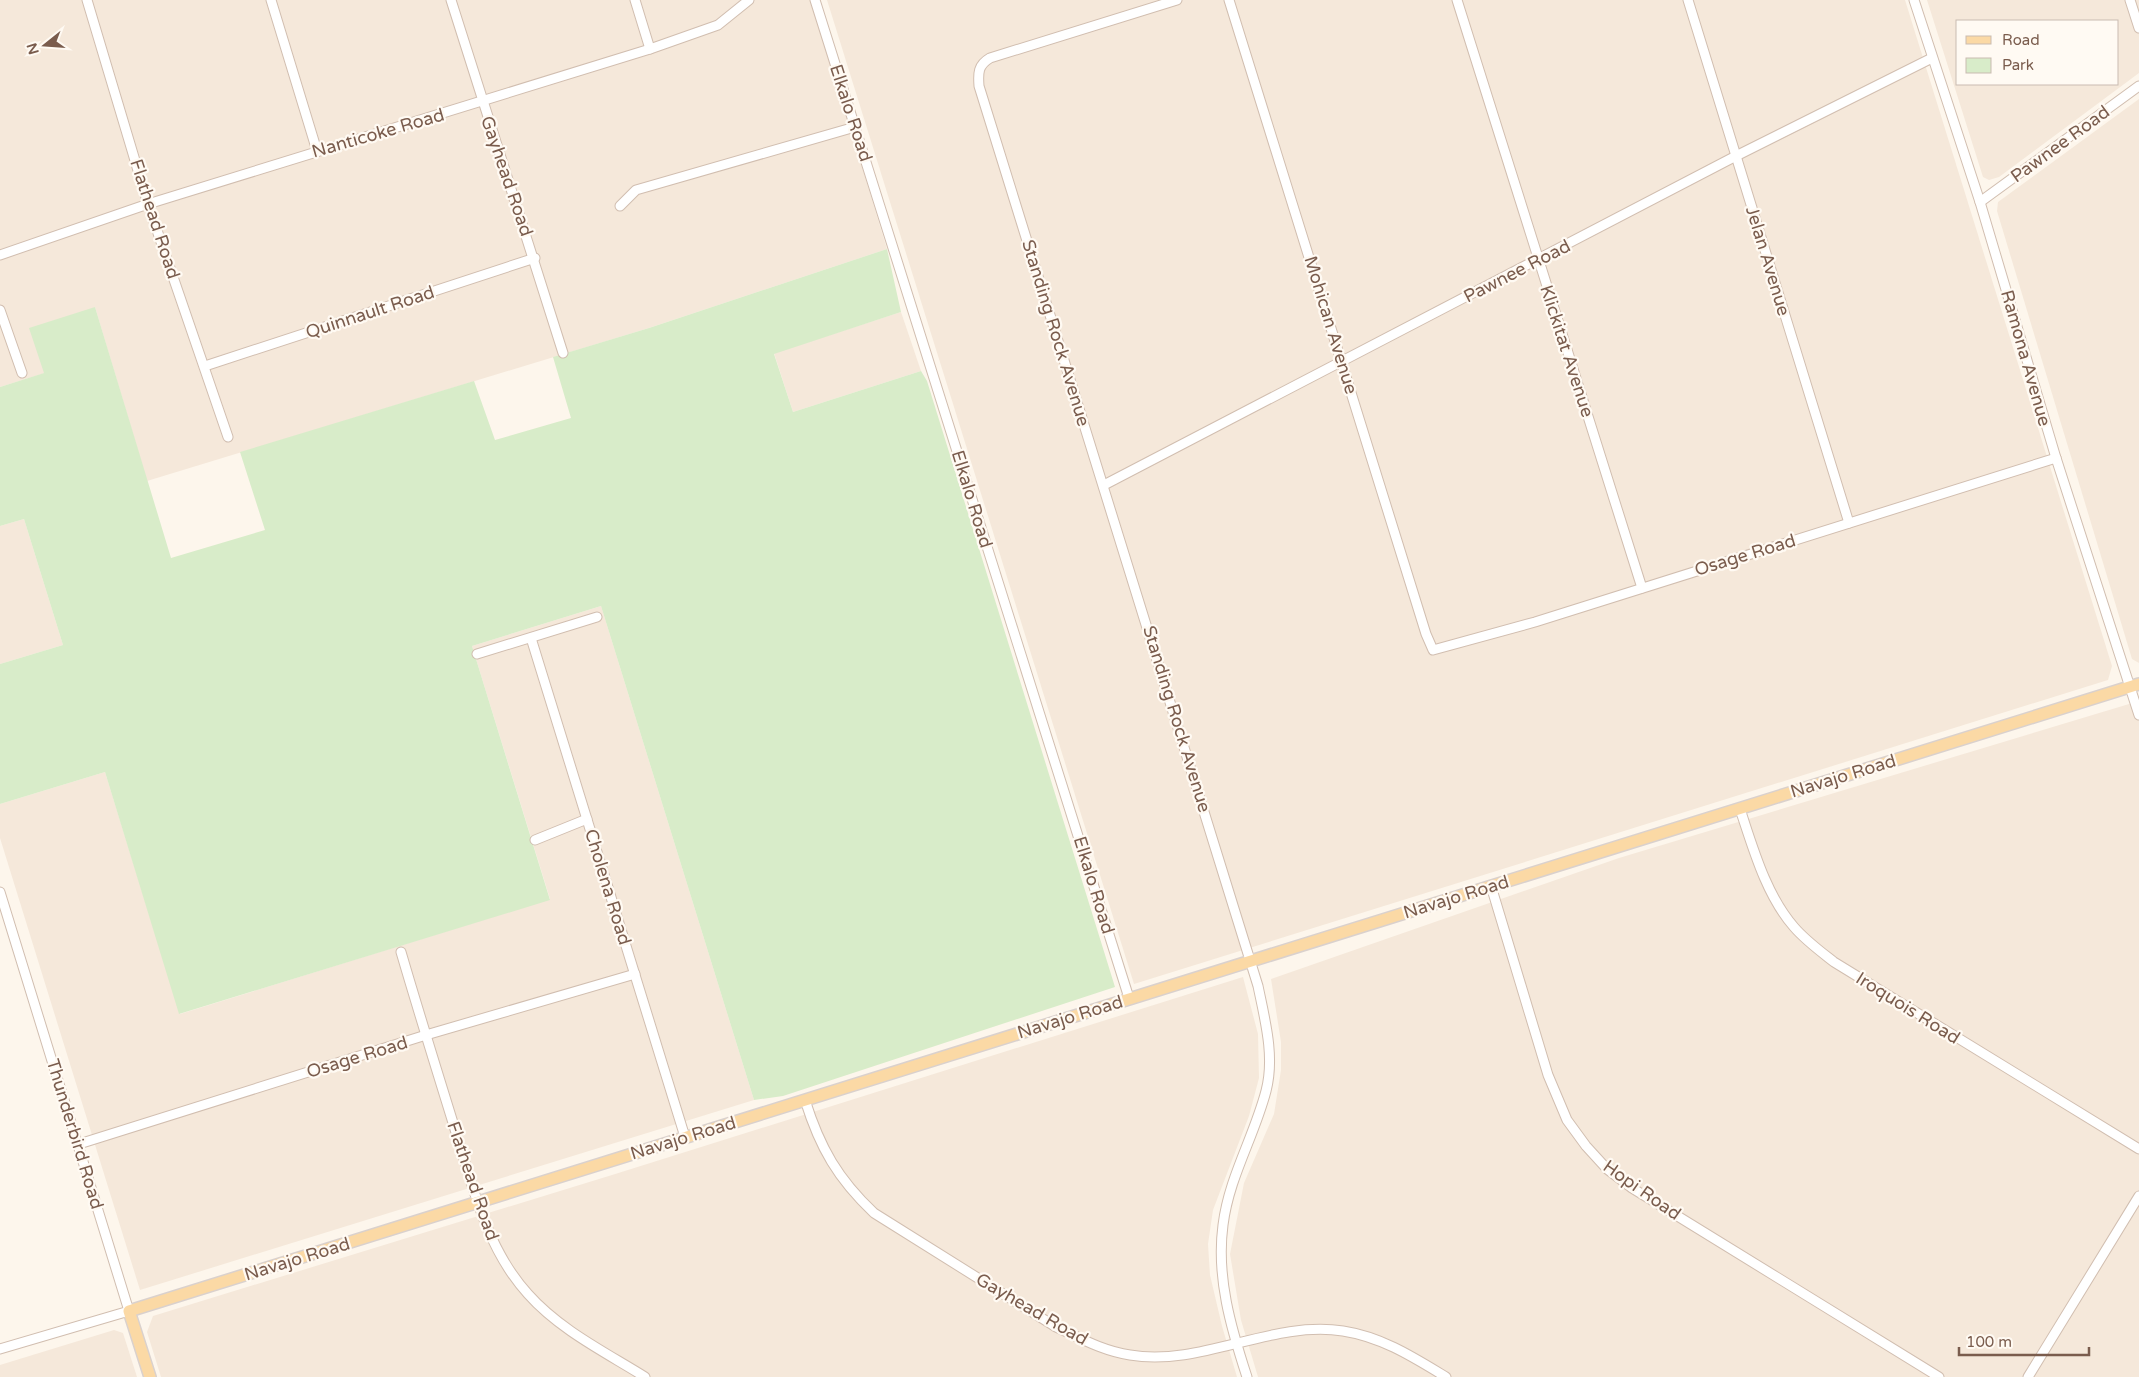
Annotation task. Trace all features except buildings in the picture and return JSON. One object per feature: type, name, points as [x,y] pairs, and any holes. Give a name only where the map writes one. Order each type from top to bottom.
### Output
[{"type":"main road","name":"Navajo Road","points":[[129,1311],[2134,685]]},
{"type":"main road","name":"Thunderbird Road","points":[[129,1311],[150,1377]]},
{"type":"street","name":"Flathead Road","points":[[87,0],[148,204],[228,437]]},
{"type":"street","points":[[272,0],[317,151]]},
{"type":"street","name":"Gayhead Road","points":[[451,0],[482,102],[535,258],[564,353]]},
{"type":"street","points":[[635,0],[650,49]]},
{"type":"street","name":"Nanticoke Road","points":[[0,255],[148,204],[482,102],[718,26],[749,0]]},
{"type":"street","name":"Elkalo Road","points":[[815,0],[1129,998]]},
{"type":"street","name":"Standing Rock Avenue","points":[[1177,0],[990,58],[982,63],[980,68],[979,86],[1252,961],[1267,1029],[1269,1064],[1266,1090],[1233,1180],[1223,1226],[1222,1260],[1224,1290],[1236,1343],[1247,1377]]},
{"type":"street","name":"Mohican Avenue","points":[[1229,0],[1426,634],[1433,650]]},
{"type":"street","name":"Klickitat Avenue","points":[[1457,0],[1642,588]]},
{"type":"street","name":"Jelan Avenue","points":[[1688,0],[1849,523]]},
{"type":"street","name":"Ramona Avenue","points":[[1914,0],[1980,202],[2056,458],[2134,685],[2139,715]]},
{"type":"street","points":[[2130,0],[2139,28]]},
{"type":"street","name":"Pawnee Road","points":[[1104,486],[1736,156],[1932,58]]},
{"type":"street","name":"Pawnee Road","points":[[1980,202],[2139,86]]},
{"type":"street","points":[[620,206],[636,190],[856,127]]},
{"type":"street","name":"Quinnault Road","points":[[205,366],[535,258]]},
{"type":"street","points":[[0,310],[22,373]]},
{"type":"street","name":"Osage Road","points":[[1433,650],[1444,649],[1642,588],[2056,458]]},
{"type":"street","points":[[477,654],[597,617]]},
{"type":"street","name":"Cholena Road","points":[[530,638],[686,1136]]},
{"type":"street","name":"Iroquois Road","points":[[1740,808],[1760,865],[1776,899],[1793,926],[1812,945],[1834,962],[2139,1149]]},
{"type":"street","points":[[534,840],[587,819]]},
{"type":"street","name":"Hopi Road","points":[[1491,886],[1548,1075],[1568,1120],[1586,1146],[1607,1169],[1632,1188],[1939,1377]]},
{"type":"street","name":"Thunderbird Road","points":[[0,892],[129,1311]]},
{"type":"street","name":"Flathead Road","points":[[401,952],[478,1203],[497,1250],[527,1294],[561,1325],[645,1377]]},
{"type":"street","name":"Osage Road","points":[[79,1144],[426,1035],[635,974]]},
{"type":"street","name":"Gayhead Road","points":[[805,1100],[822,1148],[836,1172],[852,1192],[874,1213],[1056,1327],[1106,1350],[1155,1357],[1185,1354],[1286,1332],[1342,1331],[1384,1342],[1405,1352],[1446,1377]]},
{"type":"street","points":[[2028,1377],[2139,1196]]},
{"type":"street","name":"Navajo Road","points":[[0,1350],[129,1311]]},
{"type":"shaded area","points":[[0,0],[811,0],[887,249],[649,328],[147,481],[95,307],[45,373],[0,387]]},
{"type":"shaded area","points":[[827,0],[1905,0],[2112,666],[2108,680],[1134,984]]},
{"type":"shaded area","points":[[1927,0],[2139,0],[2139,73],[1999,177],[1989,180],[1983,177]]},
{"type":"shaded area","points":[[2139,99],[2139,663],[2132,659],[1997,211],[1998,202]]},
{"type":"shaded area","points":[[901,312],[921,371],[793,412],[774,353]]},
{"type":"shaded area","points":[[24,519],[63,645],[0,664],[0,526]]},
{"type":"shaded area","points":[[601,606],[754,1100],[140,1290],[0,838],[0,804],[105,772],[180,1014],[550,899],[472,646]]},
{"type":"shaded area","points":[[2139,701],[2139,1377],[1258,1377],[1241,1320],[1230,1254],[1244,1183],[1274,1114],[1281,1070],[1281,1042],[1271,979],[1619,858]]},
{"type":"shaded area","points":[[1243,977],[1258,1034],[1259,1078],[1249,1116],[1213,1210],[1208,1244],[1210,1275],[1237,1377],[161,1377],[147,1332],[153,1316],[612,1175]]},
{"type":"shaded area","points":[[114,1330],[123,1333],[137,1377],[0,1377],[0,1365]]},
{"type":"green space","points":[[887,249],[901,312],[774,354],[793,412],[921,371],[927,381],[1115,987],[783,1096],[754,1100],[601,606],[472,646],[550,900],[179,1014],[105,772],[0,804],[0,664],[63,645],[24,519],[0,526],[0,387],[44,373],[29,328],[95,307],[171,558],[265,530],[240,452],[474,381],[495,440],[571,418],[553,357],[649,328]]}]
